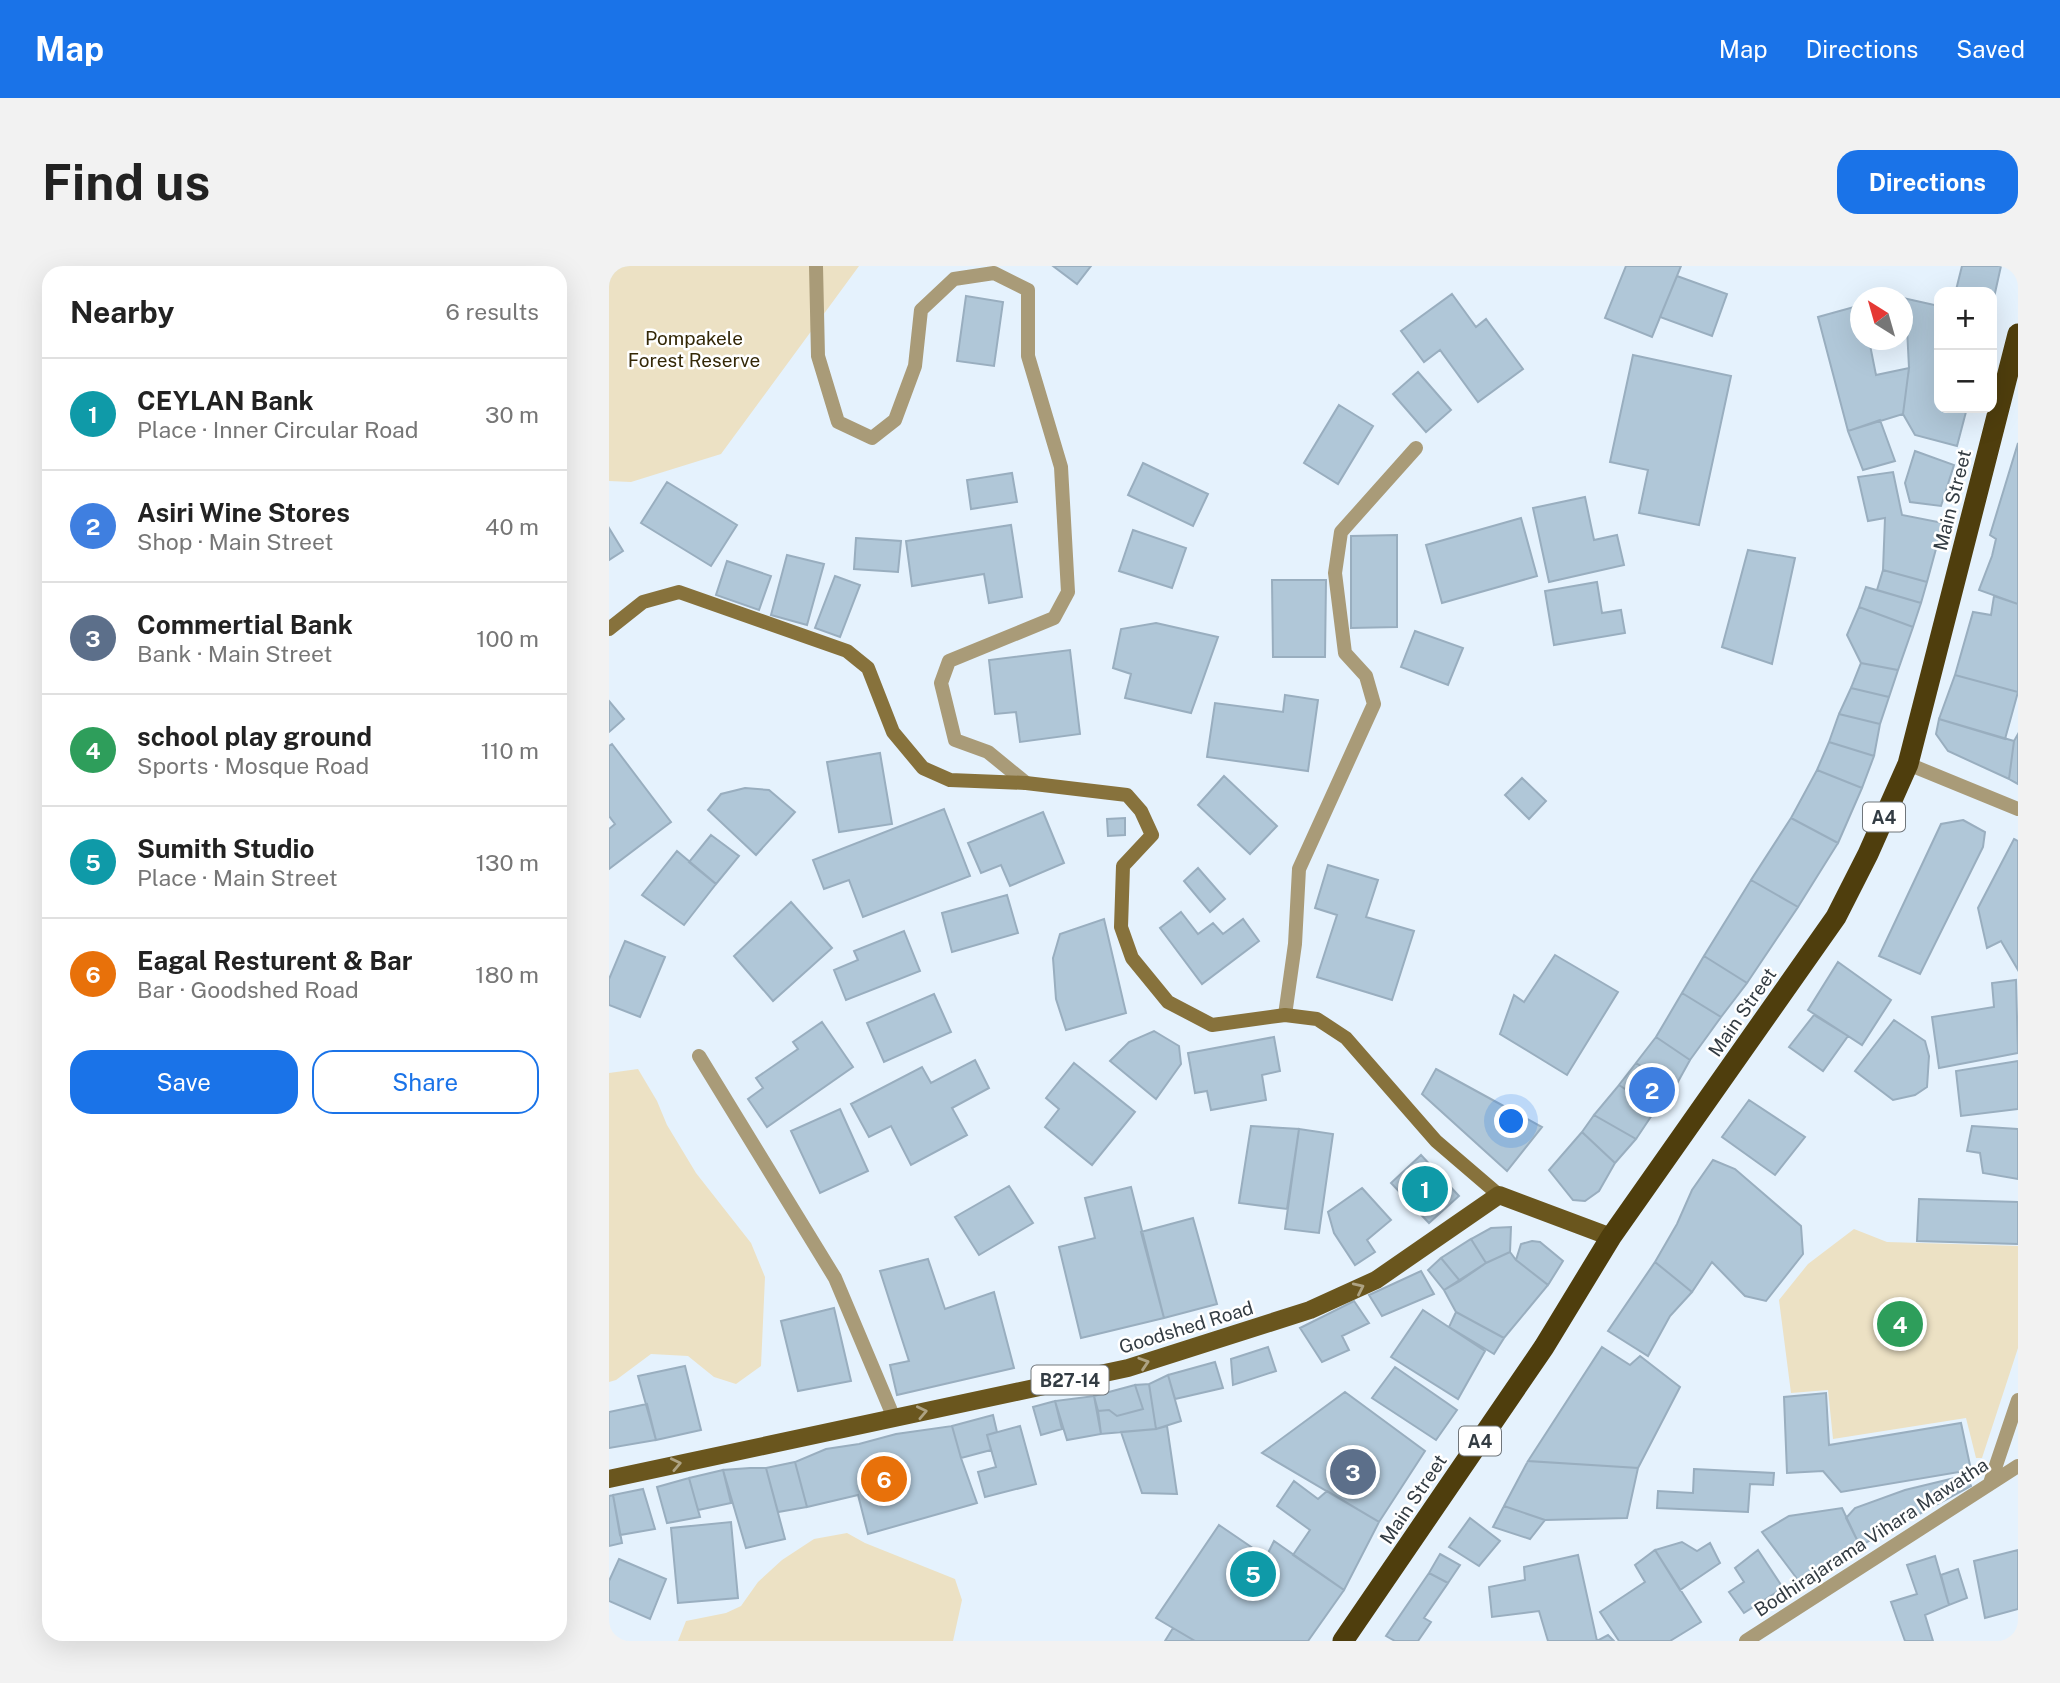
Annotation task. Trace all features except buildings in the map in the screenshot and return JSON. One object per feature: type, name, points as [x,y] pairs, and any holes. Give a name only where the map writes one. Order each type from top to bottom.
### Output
[{"type":"highway","name":"Main Street","points":[[1343,1641],[1544,1347],[1611,1237],[1836,917],[1868,854],[1908,764],[2018,334]]},
{"type":"main road","points":[[1499,1195],[1611,1237]]},
{"type":"main road","name":"Goodshed Road","points":[[609,1479],[1128,1368],[1310,1310],[1376,1280],[1499,1195]]},
{"type":"street","points":[[816,266],[818,356],[838,422],[872,438],[895,420],[915,366],[921,310],[954,279],[994,273],[1028,290],[1028,356],[1061,467],[1068,593],[1054,618],[949,661],[941,683],[955,740],[988,752],[1025,783]]},
{"type":"street","points":[[1285,1014],[1295,944],[1299,869],[1374,704],[1366,676],[1345,653],[1335,573],[1341,532],[1416,448]]},
{"type":"street","points":[[609,629],[643,603],[679,592],[847,651],[869,668],[894,732],[923,768],[950,780],[1025,783],[1127,795],[1141,811],[1152,835],[1123,866],[1121,927],[1132,958],[1168,1002],[1212,1025],[1285,1014],[1317,1019],[1346,1038],[1436,1141],[1499,1195]]},
{"type":"street","points":[[1908,764],[2018,809]]},
{"type":"street","points":[[699,1056],[835,1278],[894,1418]]},
{"type":"street","points":[[1990,1483],[2018,1400]]},
{"type":"street","name":"Bodhirajarama Vihara Mawatha","points":[[1746,1641],[2018,1466]]},
{"type":"green space","name":"Pompakele Forest Reserve","points":[[609,266],[859,266],[721,454],[631,482],[609,481]]},
{"type":"green space","points":[[638,1069],[696,1173],[751,1243],[765,1277],[761,1366],[736,1384],[714,1377],[688,1356],[651,1354],[616,1380],[609,1382],[609,1073]]},
{"type":"green space","points":[[1854,1229],[1887,1242],[2018,1246],[2018,1348],[1982,1458],[1976,1458],[1966,1418],[1833,1439],[1828,1390],[1791,1393],[1779,1300],[1808,1264]]},
{"type":"green space","points":[[847,1533],[865,1543],[955,1579],[962,1600],[953,1641],[678,1641],[686,1621],[726,1613],[741,1606],[758,1582],[782,1560],[814,1539]]},
{"type":"place","name":"Asiri Wine Stores","points":[[1652,1090]]},
{"type":"place","name":"CEYLAN Bank","points":[[1425,1189]]},
{"type":"place","name":"school play ground","points":[[1900,1324]]},
{"type":"place","name":"Commertial Bank","points":[[1353,1472]]},
{"type":"place","name":"Eagal Resturent & Bar","points":[[884,1479]]},
{"type":"place","name":"Sumith Studio","points":[[1253,1574]]}]
